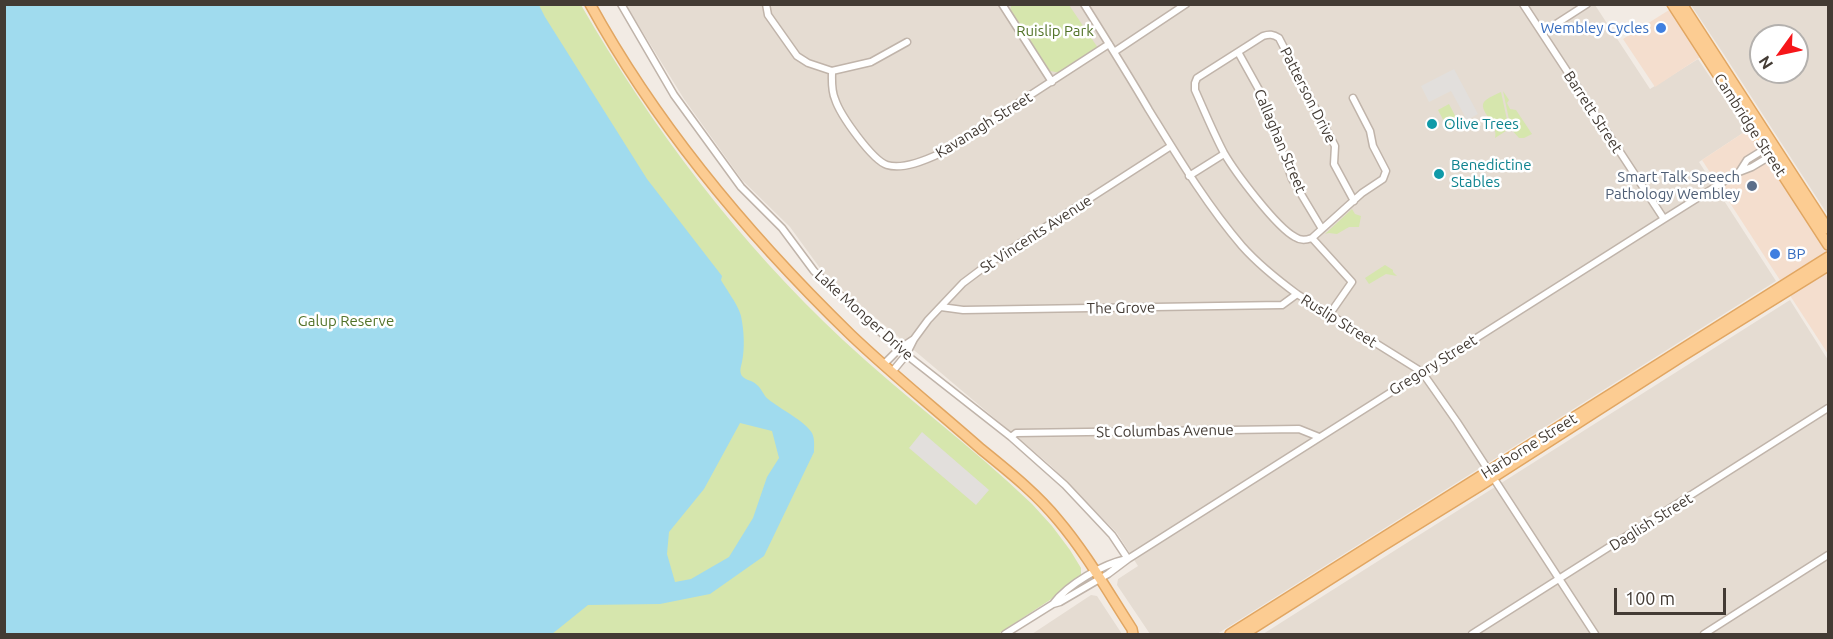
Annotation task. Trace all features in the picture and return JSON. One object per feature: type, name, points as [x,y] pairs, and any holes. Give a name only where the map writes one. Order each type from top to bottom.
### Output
[{"type":"main road","name":"Lake Monger Drive","points":[[590,4],[626,65],[662,118],[731,208],[787,271],[883,365],[1032,492],[1058,520],[1135,633]]},
{"type":"main road","name":"Cambridge Street","points":[[1672,4],[1828,229]]},
{"type":"main road","name":"Cambridge Street","points":[[1682,4],[1828,245]]},
{"type":"main road","name":"Harborne Street","points":[[1244,634],[1828,257]]},
{"type":"main road","name":"Harborne Street","points":[[1230,634],[1828,266]]},
{"type":"street","name":"Lake Monger Drive","points":[[621,4],[674,95],[741,187],[782,228],[814,271],[906,355],[1011,437],[1065,485],[1112,535],[1128,559]]},
{"type":"street","points":[[766,4],[768,15],[797,56],[808,63],[832,71],[871,62],[907,42]]},
{"type":"street","points":[[1002,4],[1052,82]]},
{"type":"street","name":"Ruslip Street","points":[[1084,4],[1207,203],[1243,248],[1297,294],[1422,372],[1594,634]]},
{"type":"street","points":[[1114,52],[1186,4]]},
{"type":"street","name":"Barrett Street","points":[[1523,4],[1664,219]]},
{"type":"street","points":[[1542,33],[1587,4]]},
{"type":"street","name":"Patterson Drive","points":[[1238,52],[1263,36],[1272,34],[1278,38],[1335,146],[1335,164],[1354,201]]},
{"type":"street","name":"Kavanagh Street","points":[[832,71],[833,92],[840,112],[872,156],[892,166],[923,161],[941,153],[1109,44]]},
{"type":"street","points":[[1238,52],[1197,78],[1195,90],[1224,154],[1259,201],[1279,224],[1297,239],[1312,238],[1383,179],[1386,171],[1373,146],[1370,131],[1353,98]]},
{"type":"street","name":"Callaghan Street","points":[[1238,52],[1263,97],[1292,178],[1322,229]]},
{"type":"street","name":"St Vincents Avenue","points":[[892,372],[906,355],[928,320],[963,284],[991,262],[1171,146]]},
{"type":"street","name":"Gregory Street","points":[[1005,634],[1060,602],[1096,576],[1116,569],[1128,559],[1319,437],[1739,172],[1752,167],[1772,150]]},
{"type":"street","points":[[1190,176],[1224,154]]},
{"type":"street","points":[[1312,238],[1352,282],[1329,315]]},
{"type":"street","name":"The Grove","points":[[941,307],[963,310],[1282,305],[1297,294]]},
{"type":"street","name":"St Vincents Avenue","points":[[883,365],[899,349],[914,339]]},
{"type":"street","name":"Daglish Street","points":[[1472,634],[1828,408]]},
{"type":"street","name":"St Columbas Avenue","points":[[1011,437],[1016,433],[1299,429],[1319,437]]},
{"type":"street","points":[[1704,634],[1828,555]]},
{"type":"shaded area","points":[[626,5],[1595,5],[1650,89],[1698,59],[1746,131],[1699,162],[1776,281],[1217,634],[1150,634],[1117,585],[1118,579],[1138,566],[1117,533],[1050,465],[825,275],[790,227],[742,180],[684,99]]},
{"type":"shaded area","points":[[1677,5],[1708,52],[1655,87],[1623,39]]},
{"type":"shaded area","points":[[1691,5],[1828,5],[1828,215],[1723,53]]},
{"type":"shaded area","points":[[1454,69],[1478,114],[1467,120],[1451,91],[1429,102],[1421,86]]},
{"type":"shaded area","points":[[1755,125],[1828,237],[1828,354],[1702,160]]},
{"type":"shaded area","points":[[1790,300],[1828,360],[1828,634],[1263,634]]},
{"type":"shaded area","points":[[922,432],[989,490],[976,505],[909,448]]},
{"type":"shaded area","points":[[1091,595],[1097,596],[1122,634],[1032,634]]},
{"type":"green space","name":"Galup Reserve","points":[[4,5],[581,5],[637,96],[733,224],[768,264],[843,340],[1032,504],[1070,550],[1081,568],[1081,577],[998,634],[5,634]]},
{"type":"green space","name":"Ruislip Park","points":[[1011,5],[1069,5],[1098,48],[1061,73],[1050,71],[1010,12]]},
{"type":"green space","points":[[1503,91],[1509,100],[1507,103],[1510,109],[1516,110],[1532,134],[1519,138],[1511,129]]},
{"type":"green space","points":[[1501,92],[1509,129],[1495,138],[1494,128],[1483,106],[1487,99]]},
{"type":"green space","points":[[1449,104],[1460,125],[1449,131],[1438,110]]},
{"type":"green space","points":[[1352,209],[1355,214],[1361,216],[1359,227],[1349,227],[1337,234],[1325,234]]},
{"type":"green space","points":[[1385,265],[1397,276],[1386,274],[1369,284],[1365,278]]},
{"type":"water","name":"Galup Reserve","points":[[4,5],[539,5],[647,179],[722,276],[721,280],[741,316],[744,339],[740,371],[742,376],[755,383],[768,399],[804,424],[814,438],[814,452],[764,556],[710,594],[660,604],[588,605],[552,634],[5,634]],"holes":[[[740,423],[772,431],[779,458],[767,477],[753,518],[729,557],[691,579],[675,582],[667,554],[669,532],[704,489]]]},
{"type":"place","name":"Wembley Cycles","points":[[1661,28]]},
{"type":"place","name":"Olive Trees","points":[[1432,124]]},
{"type":"place","name":"Benedictine Stables","points":[[1439,174]]},
{"type":"place","name":"Smart Talk Speech Pathology Wembley","points":[[1752,186]]},
{"type":"place","name":"BP","points":[[1775,254]]}]
